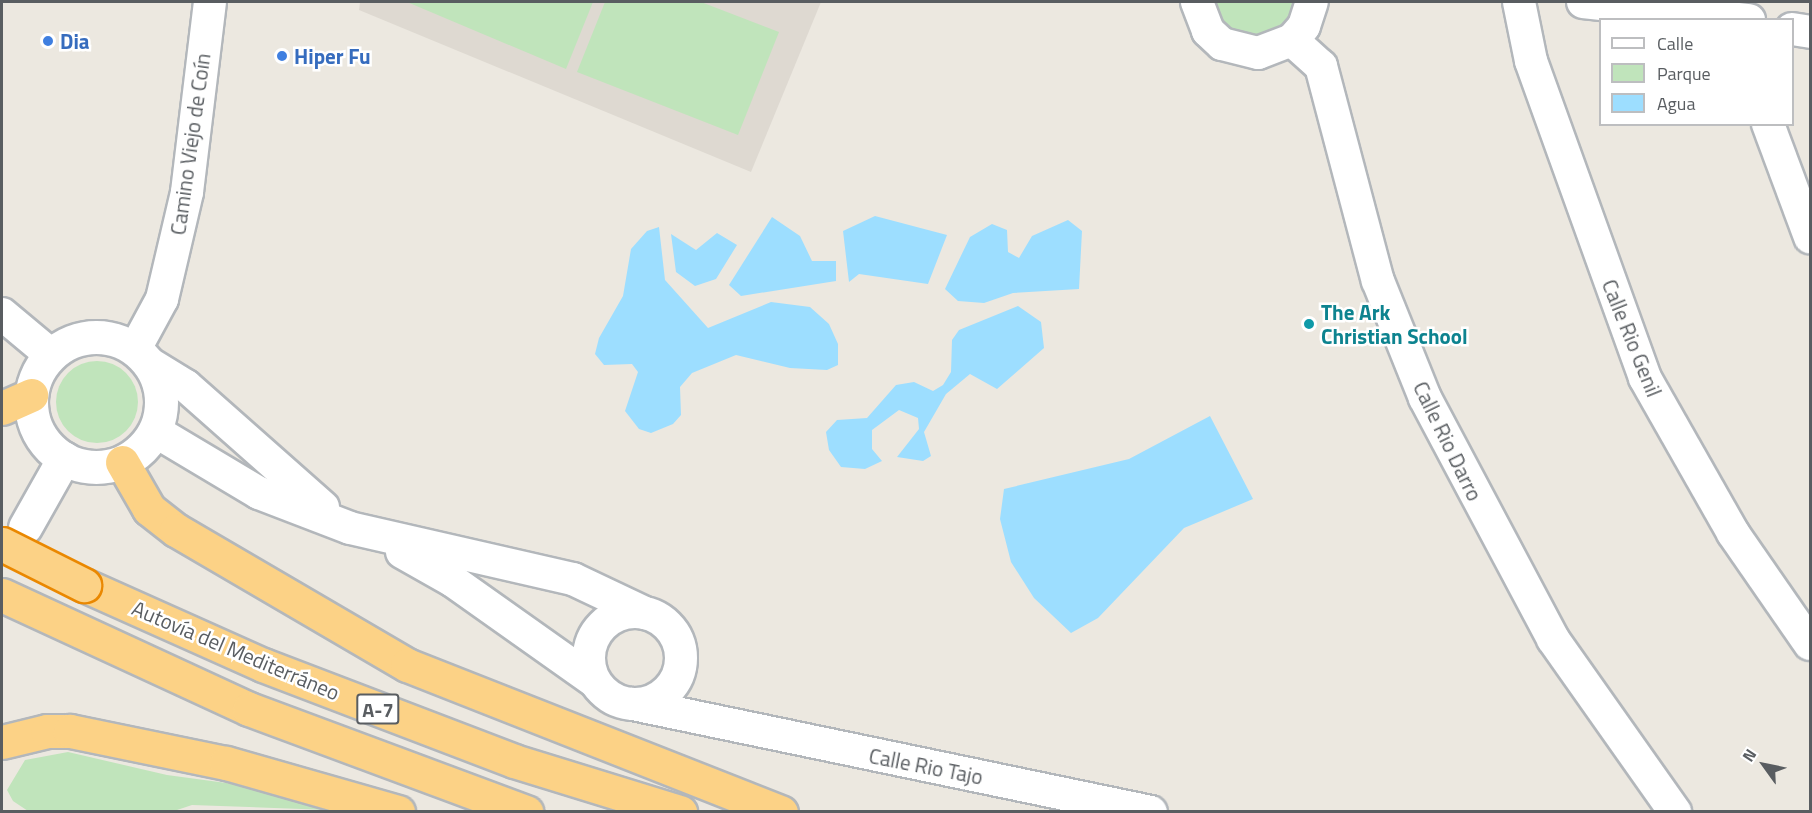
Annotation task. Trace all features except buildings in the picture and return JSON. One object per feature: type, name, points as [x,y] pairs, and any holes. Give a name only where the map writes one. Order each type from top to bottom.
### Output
[{"type":"highway","points":[[2,408],[32,395]]},
{"type":"highway","points":[[122,462],[149,509],[176,530],[407,664],[781,812]]},
{"type":"highway","name":"Autovía del Mediterráneo","points":[[13,536],[84,585],[263,665],[503,756],[680,812]]},
{"type":"highway","name":"A-7","points":[[2,595],[65,628],[249,708],[526,812]]},
{"type":"highway","points":[[2,742],[47,731],[70,731],[226,763],[398,812]]},
{"type":"street","name":"Camino Viejo de Coín","points":[[142,356],[162,299],[187,192],[210,2]]},
{"type":"street","points":[[1197,2],[1208,31],[1239,51],[1267,51],[1292,40],[1304,26],[1312,2]]},
{"type":"street","name":"Calle Rio Genil","points":[[1519,2],[1531,61],[1646,378],[1733,533],[1810,644]]},
{"type":"street","points":[[1583,2],[1742,18]]},
{"type":"street","points":[[1794,28],[1810,32]]},
{"type":"street","name":"Calle Rio Darro","points":[[1292,40],[1321,66],[1378,281],[1425,398],[1553,639],[1675,812]]},
{"type":"street","points":[[1769,126],[1810,237]]},
{"type":"street","points":[[2,314],[51,355]]},
{"type":"street","points":[[142,356],[161,396],[155,431],[122,462],[103,467],[64,458],[38,431],[32,395],[51,355],[92,337],[142,356],[186,386],[273,467],[361,532],[573,579],[645,613],[670,628],[678,641],[679,670],[700,721]]},
{"type":"street","points":[[155,431],[259,493],[361,532],[453,581],[594,681],[618,701],[633,704],[663,695],[679,670]]},
{"type":"street","points":[[13,536],[64,458]]},
{"type":"street","points":[[594,681],[589,650],[595,636],[616,616],[645,613]]},
{"type":"street","name":"Calle Rio Tajo","points":[[633,704],[700,721],[1151,812]]},
{"type":"shaded area","points":[[360,2],[821,2],[751,172],[359,10]]},
{"type":"green space","points":[[407,2],[593,2],[566,69]]},
{"type":"green space","points":[[605,2],[701,2],[779,32],[738,135],[577,72]]},
{"type":"green space","points":[[1211,2],[1299,2],[1283,30],[1255,40],[1228,32]]},
{"type":"green space","points":[[89,361],[105,361],[120,368],[131,379],[138,394],[135,418],[126,431],[105,443],[89,443],[74,436],[63,425],[56,410],[56,394],[63,379],[74,368]]},
{"type":"green space","points":[[68,752],[167,775],[263,788],[356,811],[192,805],[171,812],[28,811],[13,801],[7,790],[25,760]]},
{"type":"water","points":[[875,216],[947,235],[928,284],[859,274],[849,282],[843,231]]},
{"type":"water","points":[[772,217],[800,236],[812,261],[836,261],[836,281],[741,296],[729,285]]},
{"type":"water","points":[[1068,220],[1082,231],[1079,289],[1013,293],[984,303],[958,301],[945,289],[970,237],[992,224],[1007,230],[1008,252],[1019,258],[1032,236]]},
{"type":"water","points":[[659,227],[665,280],[708,328],[771,302],[810,307],[829,324],[838,344],[838,365],[827,370],[790,368],[736,355],[692,373],[680,387],[681,415],[673,424],[651,433],[639,429],[625,411],[638,372],[632,364],[604,365],[595,354],[599,338],[623,296],[631,249],[647,231]]},
{"type":"water","points":[[717,233],[737,245],[716,279],[695,286],[676,272],[671,234],[696,250]]},
{"type":"water","points":[[1018,306],[1041,322],[1044,348],[997,389],[970,374],[946,394],[924,432],[931,456],[923,461],[897,457],[919,429],[918,418],[899,410],[872,430],[872,449],[882,461],[865,469],[841,467],[829,450],[826,432],[837,420],[867,418],[896,385],[914,382],[933,391],[943,385],[951,372],[952,340],[959,330]]},
{"type":"water","points":[[1210,416],[1253,499],[1184,528],[1098,618],[1071,633],[1034,598],[1011,562],[1000,519],[1004,489],[1129,459]]},
{"type":"place","name":"Dia","points":[[48,41]]},
{"type":"place","name":"Hiper Fu","points":[[282,56]]},
{"type":"place","name":"The Ark Christian School","points":[[1309,324]]}]
